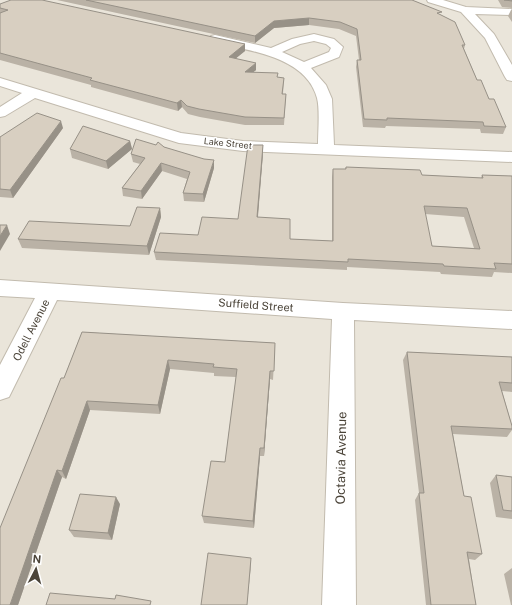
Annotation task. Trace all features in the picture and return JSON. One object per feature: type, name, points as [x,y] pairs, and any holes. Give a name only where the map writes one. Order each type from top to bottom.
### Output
[{"type":"street","points":[[432,0],[465,10],[512,12]]},
{"type":"street","points":[[465,10],[490,37],[512,77]]},
{"type":"street","points":[[203,37],[272,52],[303,67],[319,85],[325,99],[326,148]]},
{"type":"street","points":[[272,52],[307,38],[321,38],[332,41],[337,47],[335,54],[303,67]]},
{"type":"street","name":"Lake Street","points":[[0,82],[179,138],[243,146],[326,148],[512,157]]},
{"type":"street","points":[[0,113],[34,92]]},
{"type":"street","name":"Suffield Street","points":[[0,288],[343,311],[512,320]]},
{"type":"street","name":"Odell Avenue","points":[[0,389],[50,292]]},
{"type":"street","name":"Octavia Avenue","points":[[339,605],[343,311]]},
{"type":"shaded area","points":[[0,0],[512,0],[512,605],[0,605]]},
{"type":"building","points":[[11,0],[42,0],[245,44],[229,57],[256,63],[245,72],[278,73],[277,77],[284,78],[282,94],[286,94],[284,118],[245,117],[199,109],[187,106],[181,100],[177,103],[90,80],[92,78],[0,53],[0,13],[8,10],[0,8],[0,4]]},
{"type":"building","points":[[86,0],[412,0],[442,12],[437,13],[455,22],[465,45],[462,45],[477,80],[481,80],[489,99],[494,99],[506,127],[484,126],[483,122],[387,118],[387,120],[364,119],[357,60],[361,60],[357,29],[340,22],[309,18],[274,21],[255,36]]},
{"type":"building","points":[[37,113],[61,121],[10,190],[0,189],[0,137]]},
{"type":"building","points":[[83,126],[130,141],[106,161],[70,149]]},
{"type":"building","points":[[136,139],[156,145],[158,142],[164,147],[204,159],[214,160],[203,194],[183,193],[190,172],[161,163],[141,191],[122,188],[145,158],[131,154]]},
{"type":"building","points":[[248,145],[263,145],[257,217],[290,219],[290,239],[333,241],[333,169],[346,169],[346,167],[420,170],[422,175],[483,178],[482,175],[512,176],[512,264],[494,263],[496,269],[444,266],[443,264],[348,259],[348,262],[154,252],[160,233],[198,235],[202,217],[238,219]],"holes":[[[424,206],[467,208],[480,249],[432,246]]]},
{"type":"building","points":[[137,207],[160,208],[147,246],[18,239],[29,221],[130,226]]},
{"type":"building","points":[[0,225],[7,225],[0,236]]},
{"type":"building","points":[[82,332],[275,343],[274,371],[270,371],[264,448],[260,448],[253,521],[202,516],[211,461],[225,462],[237,369],[213,367],[214,364],[168,360],[158,405],[87,401],[62,471],[57,470],[10,605],[0,605],[0,528],[61,378],[64,378]]},
{"type":"building","points":[[407,352],[512,357],[512,383],[499,382],[512,429],[451,426],[464,496],[471,497],[482,554],[467,552],[476,605],[431,605],[419,493],[424,493]]},
{"type":"building","points":[[496,475],[512,477],[512,511],[503,510]]},
{"type":"building","points":[[80,494],[116,497],[108,533],[69,530]]},
{"type":"building","points":[[208,553],[251,558],[247,605],[201,605]]},
{"type":"building","points":[[50,593],[115,599],[116,595],[151,601],[150,605],[46,605]]}]
